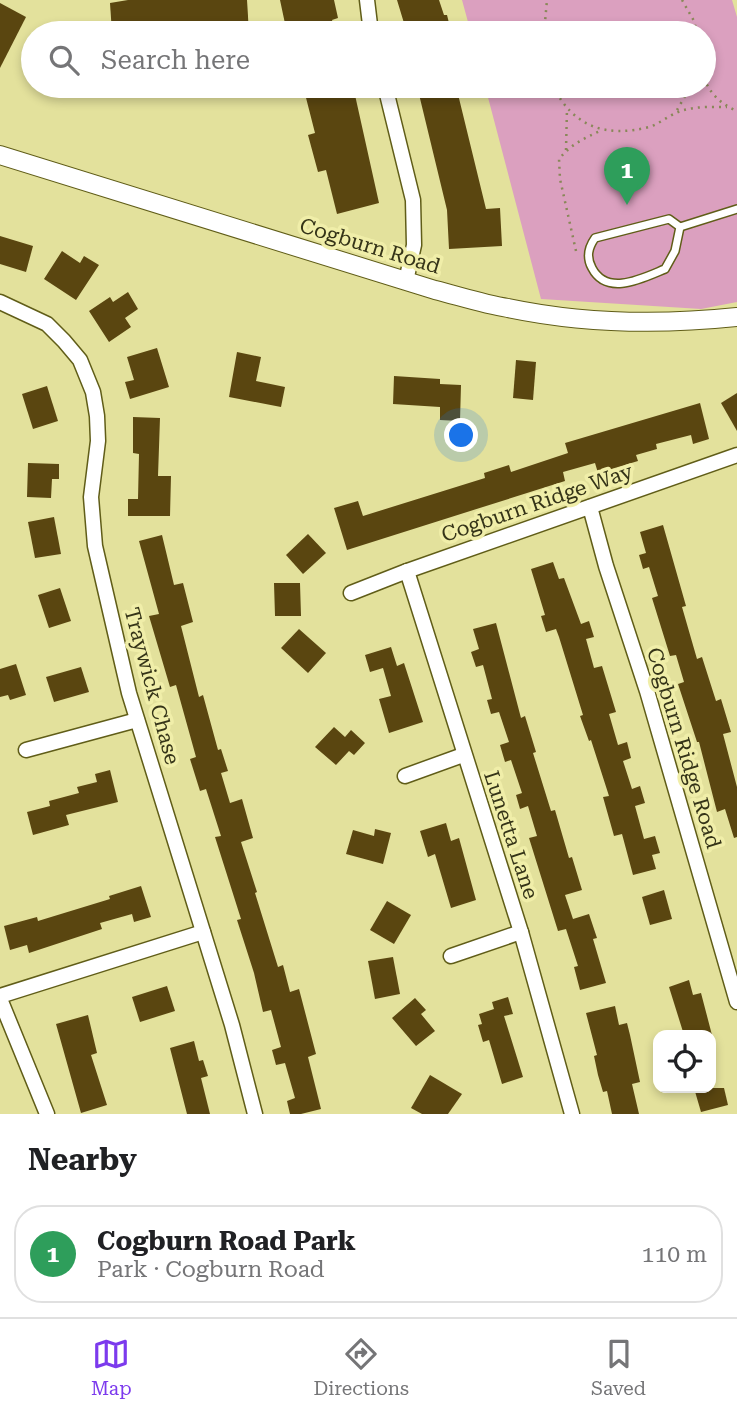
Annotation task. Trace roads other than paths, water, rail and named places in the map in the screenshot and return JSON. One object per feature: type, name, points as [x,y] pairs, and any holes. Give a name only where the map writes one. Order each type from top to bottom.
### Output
[{"type":"street","points":[[367,0],[370,21]]},
{"type":"street","points":[[388,98],[413,200],[414,245],[406,281]]},
{"type":"street","name":"Cogburn Road","points":[[0,155],[406,281],[507,308],[568,318],[630,322],[692,322],[737,317]]},
{"type":"street","name":"Traywick Chase","points":[[0,302],[47,324],[80,360],[93,392],[98,441],[91,497],[94,546],[137,720],[232,1025],[255,1114]]},
{"type":"street","name":"Cogburn Ridge Way","points":[[351,593],[737,455]]},
{"type":"street","name":"Cogburn Ridge Road","points":[[590,507],[647,691],[737,1002]]},
{"type":"street","name":"Lunetta Lane","points":[[407,571],[521,933],[572,1114]]},
{"type":"street","points":[[26,750],[137,720]]},
{"type":"street","points":[[405,776],[463,755]]},
{"type":"street","points":[[47,1114],[0,997],[203,932]]},
{"type":"street","points":[[451,956],[521,933]]},
{"type":"lane","points":[[680,227],[737,209]]},
{"type":"lane","points":[[668,219],[680,227],[676,251],[665,269],[645,277],[620,284],[608,284],[595,274],[589,261],[588,248],[594,238],[658,220],[668,219]]},
{"type":"place","name":"Cogburn Road Park","points":[[627,205]]}]
